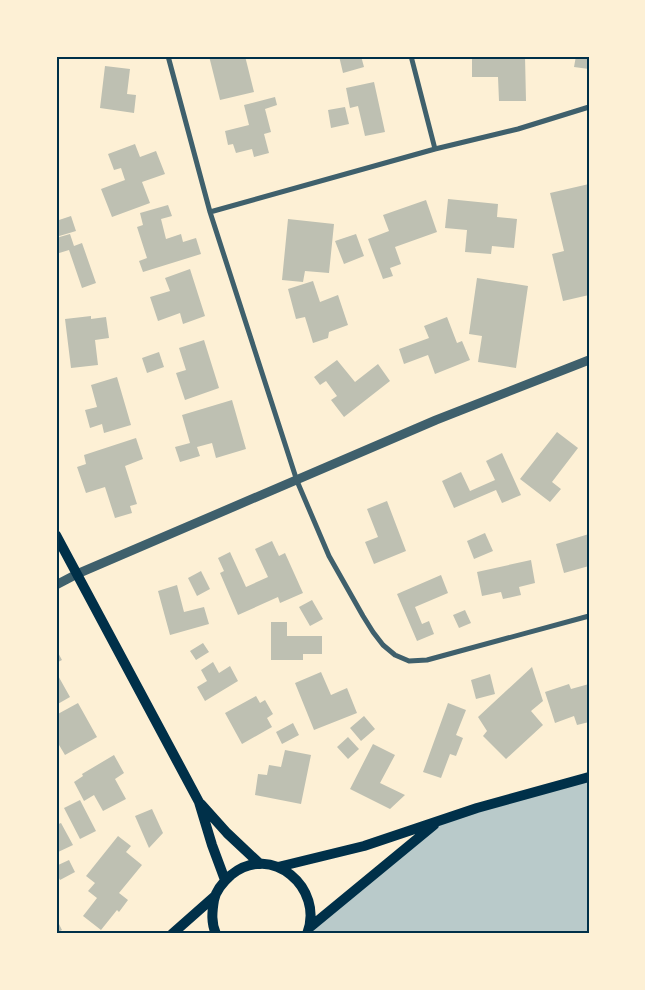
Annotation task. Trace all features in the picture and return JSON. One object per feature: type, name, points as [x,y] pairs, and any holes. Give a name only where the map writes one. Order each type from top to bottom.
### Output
[{"type":"main road","points":[[56,535],[199,802],[225,880]]},
{"type":"main road","points":[[278,867],[364,846],[477,808],[589,777]]},
{"type":"main road","points":[[199,802],[227,834],[260,864]]},
{"type":"main road","points":[[308,931],[438,821]]},
{"type":"main road","points":[[172,934],[215,896],[225,880],[235,872],[247,866],[260,864],[278,867],[294,877],[306,892],[311,909],[308,931]]},
{"type":"main road","points":[[215,896],[212,912],[213,928],[216,934]]},
{"type":"street","points":[[168,56],[210,212],[297,481],[329,556],[363,616],[383,645],[395,655],[409,661],[427,660],[589,616]]},
{"type":"street","points":[[411,56],[435,149]]},
{"type":"street","points":[[210,212],[435,149],[518,129],[589,107]]},
{"type":"street","points":[[56,585],[77,574],[436,420],[589,360]]},
{"type":"shaded area","points":[[589,777],[589,934],[306,934],[438,821]]},
{"type":"building","points":[[209,56],[245,56],[254,92],[220,100]]},
{"type":"building","points":[[339,56],[361,56],[364,67],[343,73]]},
{"type":"building","points":[[472,56],[525,56],[526,101],[499,101],[498,77],[472,77]]},
{"type":"building","points":[[576,56],[589,56],[589,69],[574,67]]},
{"type":"building","points":[[105,66],[130,69],[127,94],[136,95],[134,113],[100,108]]},
{"type":"building","points":[[374,82],[385,132],[365,136],[358,106],[350,108],[346,88]]},
{"type":"building","points":[[275,97],[277,105],[265,109],[271,132],[264,134],[269,153],[254,157],[252,149],[236,153],[233,144],[228,145],[225,131],[249,125],[244,105]]},
{"type":"building","points":[[345,107],[349,124],[331,128],[328,110]]},
{"type":"building","points":[[135,144],[140,157],[156,151],[165,174],[142,182],[150,203],[112,217],[101,189],[125,180],[121,168],[114,170],[108,154]]},
{"type":"building","points":[[589,184],[589,295],[563,301],[552,254],[564,251],[550,193]]},
{"type":"building","points":[[448,199],[498,204],[497,217],[517,219],[514,248],[492,246],[491,254],[465,252],[467,230],[445,228]]},
{"type":"building","points":[[426,200],[437,232],[395,247],[401,264],[390,268],[393,276],[383,279],[368,239],[389,231],[383,215]]},
{"type":"building","points":[[168,205],[172,216],[161,219],[166,239],[181,234],[183,242],[196,238],[201,254],[143,272],[139,261],[147,258],[137,227],[143,225],[140,213]]},
{"type":"building","points":[[71,216],[76,231],[56,237],[56,221]]},
{"type":"building","points":[[288,219],[334,224],[329,273],[305,271],[303,282],[282,280]]},
{"type":"building","points":[[70,234],[74,246],[82,243],[96,283],[82,288],[69,250],[56,254],[56,238]]},
{"type":"building","points":[[356,234],[364,256],[344,264],[335,241]]},
{"type":"building","points":[[190,269],[205,316],[183,324],[180,313],[158,321],[150,297],[170,291],[165,278]]},
{"type":"building","points":[[477,278],[528,286],[516,368],[478,362],[482,336],[469,334]]},
{"type":"building","points":[[313,281],[320,302],[338,295],[348,325],[329,332],[328,338],[313,343],[305,317],[296,319],[288,289]]},
{"type":"building","points":[[91,316],[91,319],[106,317],[109,338],[95,340],[98,365],[71,368],[65,319]]},
{"type":"building","points":[[447,317],[457,343],[462,341],[470,360],[435,374],[428,355],[404,364],[399,349],[429,338],[424,326]]},
{"type":"building","points":[[204,340],[219,388],[185,400],[176,373],[186,370],[179,348]]},
{"type":"building","points":[[159,352],[164,367],[147,373],[142,358]]},
{"type":"building","points":[[337,360],[355,382],[378,364],[390,381],[344,417],[331,400],[337,396],[326,381],[320,385],[314,377]]},
{"type":"building","points":[[117,377],[131,425],[104,433],[102,424],[90,428],[85,410],[97,407],[91,385]]},
{"type":"building","points":[[232,400],[246,449],[216,458],[212,443],[197,447],[200,456],[180,462],[175,447],[190,443],[182,415]]},
{"type":"building","points":[[557,432],[578,448],[552,482],[561,489],[550,502],[520,479]]},
{"type":"building","points":[[136,438],[143,459],[125,466],[137,504],[130,506],[132,513],[115,518],[105,487],[86,493],[77,467],[86,464],[84,455]]},
{"type":"building","points":[[502,453],[521,495],[502,503],[496,490],[454,508],[442,481],[461,472],[470,491],[495,480],[486,461]]},
{"type":"building","points":[[387,501],[406,551],[374,564],[365,542],[378,537],[367,509]]},
{"type":"building","points":[[485,533],[493,551],[474,559],[467,541]]},
{"type":"building","points":[[589,534],[589,566],[564,573],[556,544]]},
{"type":"building","points":[[272,541],[279,556],[285,553],[303,593],[280,603],[278,597],[238,615],[220,573],[224,571],[218,558],[230,552],[246,587],[268,577],[255,549]]},
{"type":"building","points":[[531,560],[535,583],[519,587],[521,595],[503,599],[501,592],[482,596],[477,572]]},
{"type":"building","points":[[201,571],[210,589],[197,596],[188,578]]},
{"type":"building","points":[[441,575],[448,593],[415,607],[422,624],[429,621],[434,634],[417,641],[397,594]]},
{"type":"building","points":[[177,585],[184,612],[204,607],[209,624],[170,635],[158,591]]},
{"type":"building","points":[[312,600],[323,619],[310,626],[299,607]]},
{"type":"building","points":[[465,610],[471,623],[459,628],[453,615]]},
{"type":"building","points":[[271,622],[287,622],[287,636],[322,636],[322,654],[303,654],[303,660],[271,660]]},
{"type":"building","points":[[203,643],[209,652],[196,660],[190,651]]},
{"type":"building","points":[[56,649],[62,660],[56,663]]},
{"type":"building","points":[[213,662],[219,673],[230,666],[238,681],[205,701],[197,687],[207,681],[201,670]]},
{"type":"building","points":[[532,667],[543,701],[531,711],[543,725],[506,759],[483,736],[487,731],[478,717]]},
{"type":"building","points":[[56,672],[70,697],[56,705]]},
{"type":"building","points":[[321,672],[331,695],[347,688],[357,713],[314,730],[295,683]]},
{"type":"building","points":[[490,674],[495,694],[476,699],[471,680]]},
{"type":"building","points":[[569,684],[571,689],[589,684],[589,722],[577,725],[574,716],[555,723],[545,692]]},
{"type":"building","points":[[256,696],[260,703],[265,700],[273,714],[267,718],[272,727],[242,744],[225,713]]},
{"type":"building","points":[[78,703],[97,737],[65,755],[56,740],[56,715]]},
{"type":"building","points":[[448,703],[466,710],[456,735],[463,738],[456,756],[450,754],[441,778],[423,772]]},
{"type":"building","points":[[364,716],[375,729],[361,741],[350,728]]},
{"type":"building","points":[[293,723],[299,735],[282,744],[276,732]]},
{"type":"building","points":[[348,737],[359,749],[348,759],[337,747]]},
{"type":"building","points":[[373,744],[395,755],[380,783],[405,795],[390,809],[350,789]]},
{"type":"building","points":[[285,750],[311,755],[301,804],[255,795],[258,774],[267,775],[269,765],[281,767]]},
{"type":"building","points":[[114,755],[124,773],[115,779],[126,799],[103,811],[94,795],[84,801],[74,782],[83,776],[82,774]]},
{"type":"building","points":[[80,800],[96,831],[80,839],[64,808]]},
{"type":"building","points":[[152,809],[163,833],[149,848],[135,816]]},
{"type":"building","points":[[61,823],[73,845],[56,853],[56,825]]},
{"type":"building","points":[[118,836],[131,846],[126,852],[142,865],[119,893],[128,900],[101,930],[83,916],[97,898],[88,891],[95,883],[86,876]]},
{"type":"building","points":[[69,860],[75,872],[60,880],[56,873],[56,866]]},
{"type":"building","points":[[56,918],[62,930],[56,933]]}]
